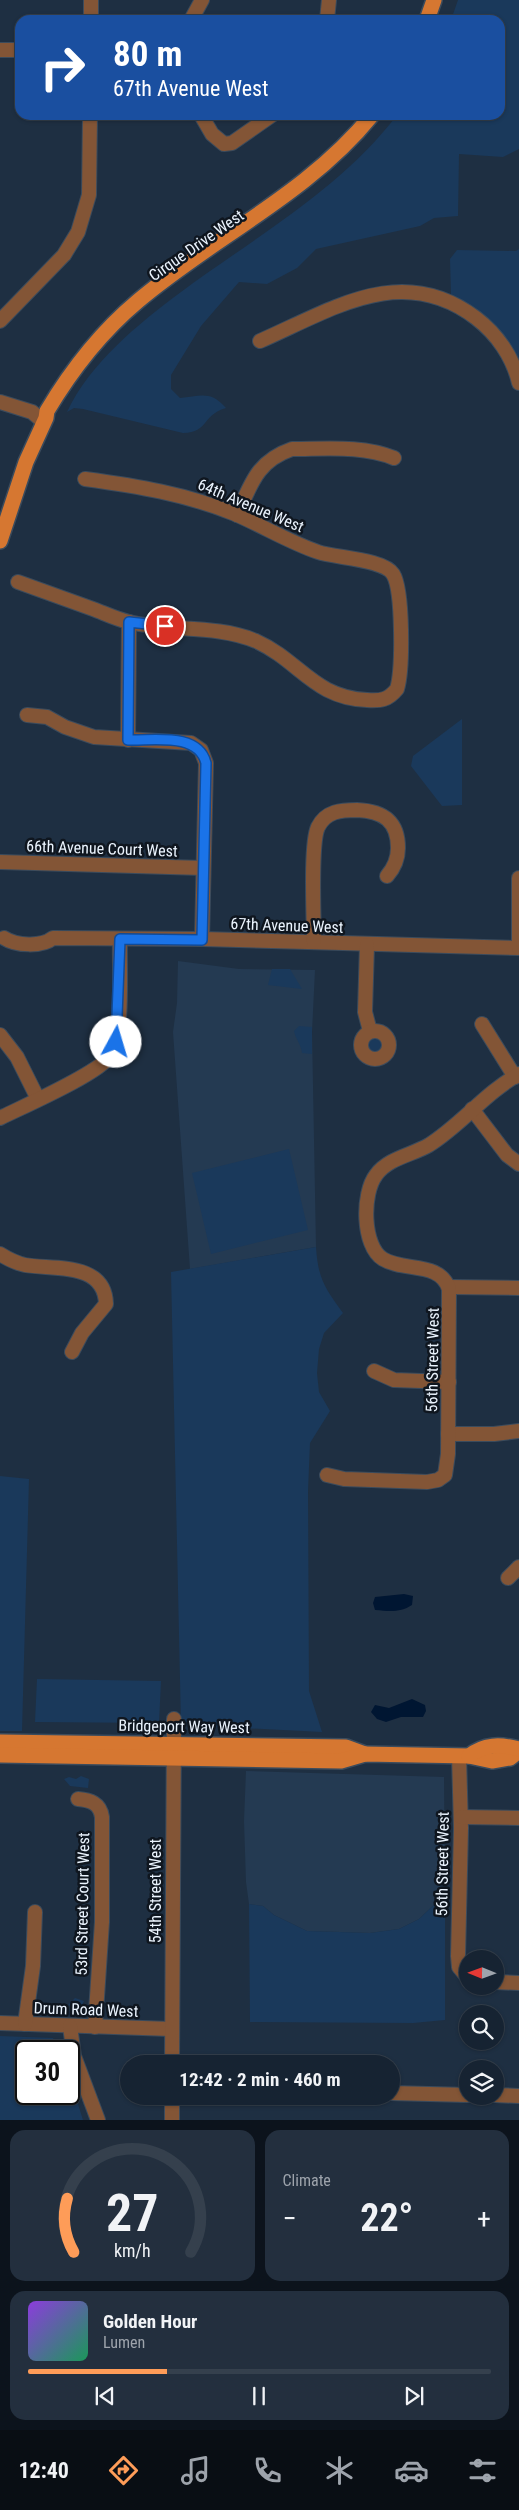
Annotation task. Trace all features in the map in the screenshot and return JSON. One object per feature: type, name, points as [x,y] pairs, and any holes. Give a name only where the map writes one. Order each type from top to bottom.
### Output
[{"type":"main road","points":[[429,15],[434,0]]},
{"type":"main road","points":[[437,15],[442,0]]},
{"type":"main road","name":"Cirque Drive West","points":[[0,541],[26,462],[45,420],[47,411],[77,364],[126,311],[152,290],[303,183],[339,152],[368,120]]},
{"type":"main road","name":"Cirque Drive West","points":[[45,420],[54,414],[73,383],[96,353],[133,314],[159,293],[326,173],[377,120]]},
{"type":"main road","name":"Bridgeport Way West","points":[[0,1742],[173,1750]]},
{"type":"main road","name":"Bridgeport Way West","points":[[0,1755],[346,1747],[365,1754],[464,1756],[489,1746],[519,1750]]},
{"type":"street","points":[[90,15],[91,0]]},
{"type":"street","points":[[194,15],[202,0]]},
{"type":"street","points":[[328,15],[329,0]]},
{"type":"street","points":[[0,50],[15,50]]},
{"type":"street","points":[[0,321],[64,255],[78,232],[89,195],[90,120]]},
{"type":"street","points":[[204,120],[212,134],[224,144],[232,144],[265,120]]},
{"type":"street","points":[[260,341],[361,297],[398,290],[435,295],[462,308],[482,323],[505,349],[519,384]]},
{"type":"street","points":[[0,402],[32,412],[45,420]]},
{"type":"street","points":[[237,515],[259,468],[284,451],[292,448],[365,450],[381,452],[394,458]]},
{"type":"street","name":"64th Avenue West","points":[[85,479],[155,489],[237,515],[267,531],[316,551],[382,565],[390,570],[396,578],[400,596],[399,682],[391,696],[380,700],[350,699],[336,695],[311,681],[277,653],[244,637],[220,631],[129,622]]},
{"type":"street","points":[[18,582],[129,622],[128,740]]},
{"type":"street","points":[[27,715],[47,717],[64,728],[94,737],[185,742],[201,750],[206,763],[202,940]]},
{"type":"street","points":[[314,942],[315,839],[323,820],[329,815],[343,810],[375,811],[388,818],[396,831],[398,854],[393,869],[387,876]]},
{"type":"street","name":"66th Avenue Court West","points":[[0,862],[203,868]]},
{"type":"street","points":[[519,878],[519,948]]},
{"type":"street","name":"67th Avenue West","points":[[2,938],[12,933],[47,934],[53,938],[314,942],[519,948]]},
{"type":"street","points":[[0,1118],[99,1067],[113,1050],[118,1022],[120,939]]},
{"type":"street","points":[[367,945],[365,1012],[370,1031]]},
{"type":"street","points":[[482,1024],[517,1076],[472,1109],[430,1144],[382,1168],[373,1179],[369,1193],[368,1238],[376,1254],[387,1262],[437,1274],[444,1278],[449,1287],[519,1288]]},
{"type":"street","points":[[0,1035],[17,1058],[38,1099]]},
{"type":"street","points":[[472,1109],[507,1155],[519,1164]]},
{"type":"street","points":[[0,1254],[25,1265],[66,1267],[80,1271],[102,1288],[106,1304],[82,1333],[72,1352]]},
{"type":"street","name":"56th Street West","points":[[327,1475],[344,1479],[427,1482],[443,1477],[447,1466],[449,1287]]},
{"type":"street","points":[[374,1370],[394,1380],[449,1382]]},
{"type":"street","name":"56th Street West","points":[[448,1434],[494,1434],[519,1430]]},
{"type":"street","points":[[508,1578],[519,1567]]},
{"type":"street","name":"54th Street West","points":[[172,2055],[174,1719]]},
{"type":"street","name":"56th Street West","points":[[459,1959],[464,1756]]},
{"type":"street","name":"53rd Street Court West","points":[[78,1800],[94,1803],[100,1809],[102,1816],[102,1922],[95,2027]]},
{"type":"street","points":[[461,1817],[519,1818]]},
{"type":"street","points":[[25,2024],[33,1966],[35,1912]]},
{"type":"street","points":[[504,1982],[519,1983]]},
{"type":"street","name":"Drum Road West","points":[[0,2023],[171,2029]]},
{"type":"street","points":[[70,2026],[74,2056],[98,2120]]},
{"type":"street","points":[[400,2093],[459,2095]]},
{"type":"street","points":[[504,2095],[519,2096]]},
{"type":"street","points":[[172,2105],[172,2120]]},
{"type":"shaded area","points":[[458,0],[519,0],[519,149],[503,157],[459,154],[458,216],[434,218],[420,226],[316,249],[297,268],[267,284],[239,282],[201,326],[171,375],[171,389],[180,398],[210,396],[221,402],[226,408],[212,415],[197,430],[183,433],[83,409],[74,408],[67,412],[88,377],[132,331],[181,292],[267,232],[323,189],[350,167],[393,120],[505,120],[505,15],[453,15]]},
{"type":"shaded area","points":[[519,249],[519,364],[514,352],[500,332],[472,308],[451,294],[450,259],[457,250],[516,251]]},
{"type":"shaded area","points":[[462,719],[462,805],[442,806],[411,766],[413,756]]},
{"type":"shaded area","points":[[178,961],[239,969],[315,970],[312,1032],[316,1247],[190,1269],[173,1032],[177,1003]]},
{"type":"shaded area","points":[[272,969],[290,969],[302,989],[268,985]]},
{"type":"shaded area","points":[[299,1026],[312,1027],[312,1054],[302,1053],[294,1031]]},
{"type":"shaded area","points":[[375,1036],[381,1038],[383,1044],[381,1050],[375,1052],[369,1050],[367,1044],[369,1038]]},
{"type":"shaded area","points":[[289,1149],[308,1230],[211,1254],[192,1173]]},
{"type":"shaded area","points":[[316,1247],[324,1283],[331,1297],[343,1313],[324,1333],[319,1349],[317,1373],[319,1392],[330,1411],[310,1443],[308,1491],[309,1691],[322,1732],[181,1725],[171,1272]]},
{"type":"shaded area","points":[[0,1476],[29,1479],[22,1731],[0,1731]]},
{"type":"shaded area","points":[[404,1594],[413,1596],[412,1605],[408,1608],[390,1611],[375,1610],[373,1603],[375,1597]]},
{"type":"shaded area","points":[[37,1679],[161,1681],[159,1723],[35,1722]]},
{"type":"shaded area","points":[[412,1699],[425,1705],[426,1711],[423,1717],[401,1717],[386,1722],[377,1719],[371,1712],[375,1705],[389,1708]]},
{"type":"shaded area","points":[[246,1771],[444,1777],[445,1904],[436,1903],[419,1919],[399,1929],[370,1933],[307,1931],[274,1915],[263,1906],[249,1904],[246,1882],[244,1821]]},
{"type":"shaded area","points":[[81,1776],[89,1779],[88,1788],[70,1786],[64,1779],[69,1777],[76,1779]]},
{"type":"shaded area","points":[[436,1903],[445,1904],[445,2020],[413,2023],[250,2022],[249,1904],[263,1906],[274,1915],[307,1931],[370,1933],[399,1929],[419,1919]]},
{"type":"shaded area","points":[[75,1998],[84,2001],[80,2009],[68,2005]]},
{"type":"shaded area","points":[[0,2036],[53,2038],[54,2040],[15,2040],[15,2105],[78,2105],[83,2120],[0,2120]]},
{"type":"route","points":[[116,1042],[120,939],[202,940],[206,763],[204,755],[201,750],[191,743],[128,740],[129,622],[165,626]]}]
